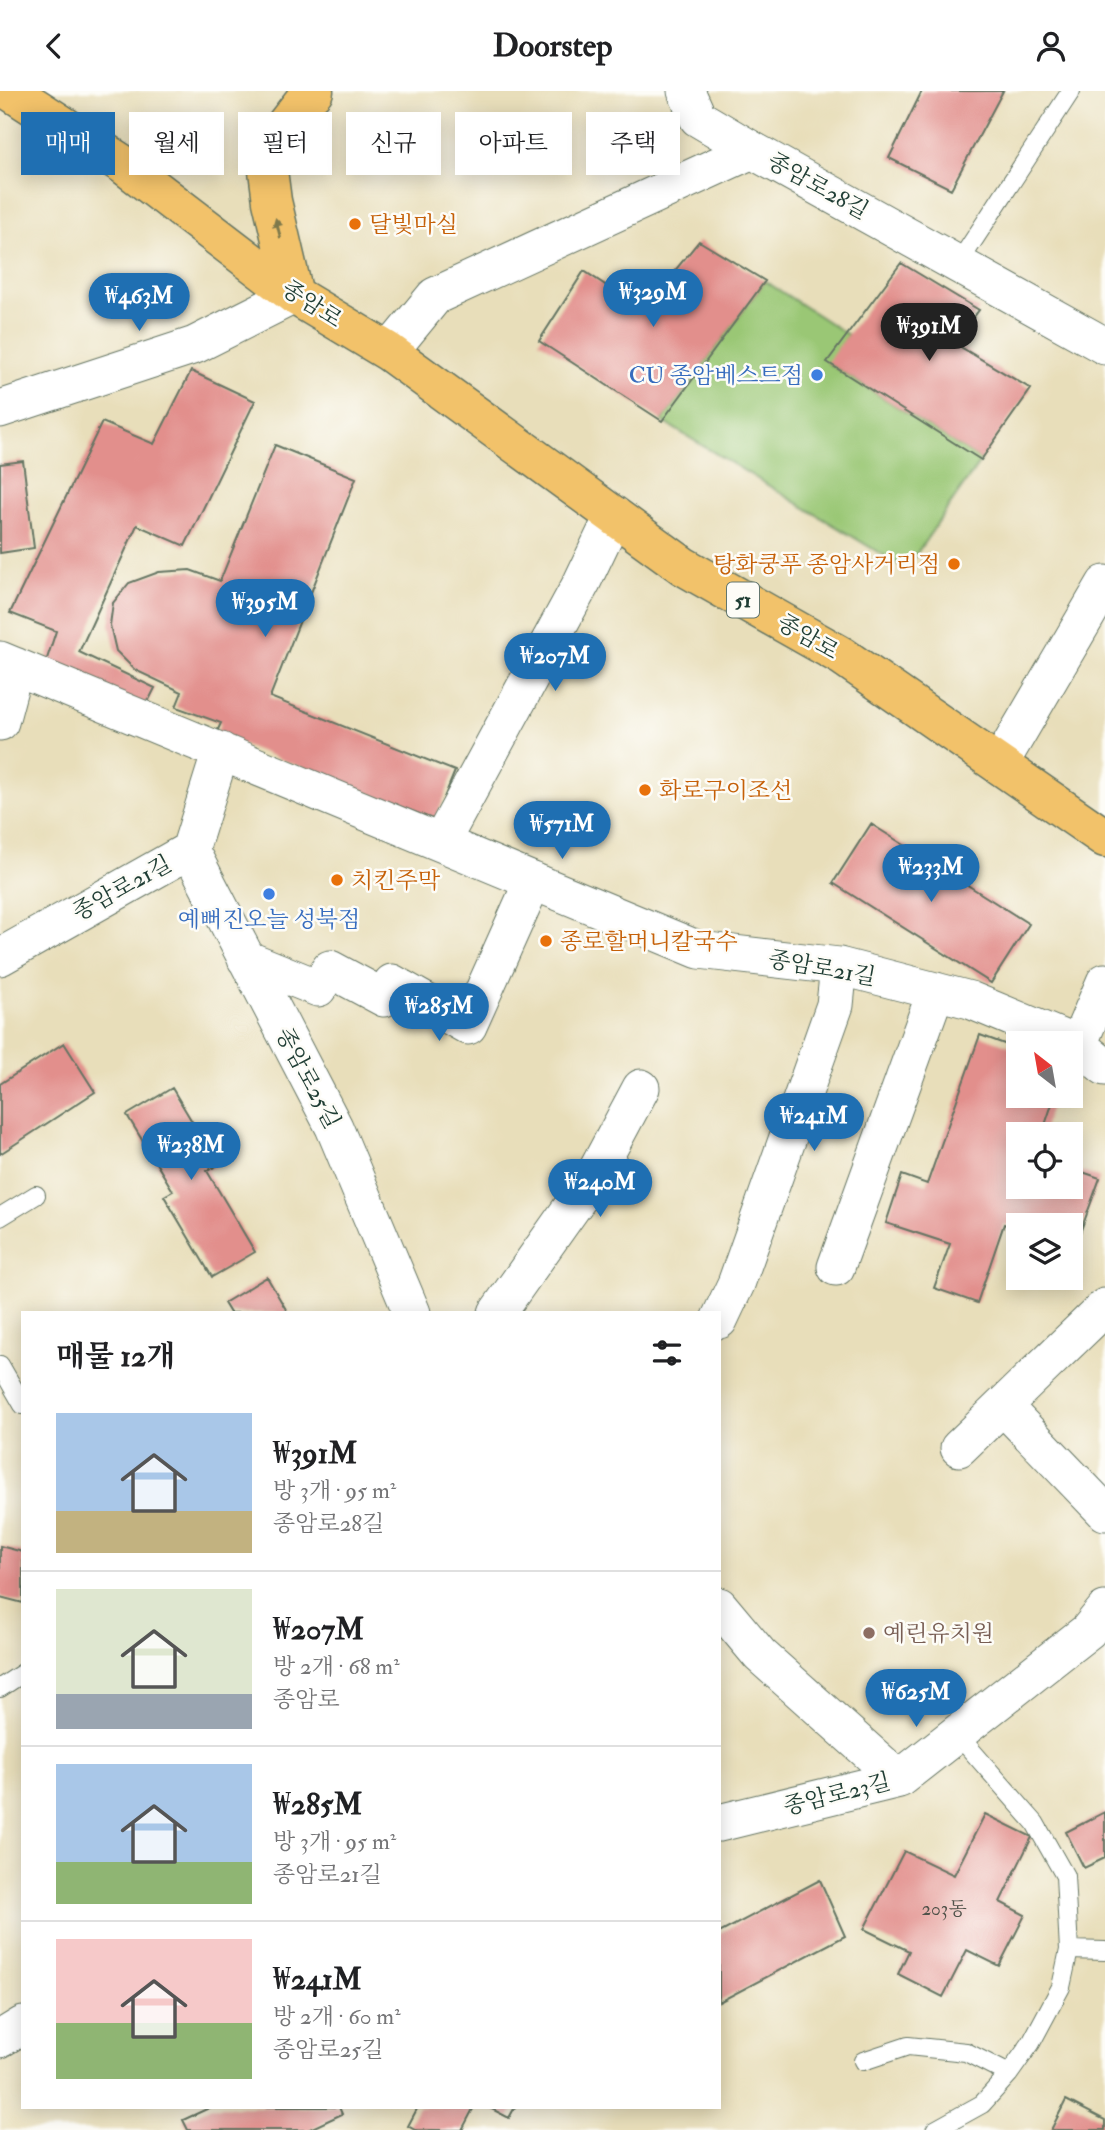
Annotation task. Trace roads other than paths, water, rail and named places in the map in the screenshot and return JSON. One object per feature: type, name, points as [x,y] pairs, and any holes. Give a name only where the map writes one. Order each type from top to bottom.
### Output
[{"type":"main road","name":"종암로","points":[[10,91],[124,165],[294,295],[389,352],[683,566],[842,656],[1105,838]]},
{"type":"main road","points":[[294,295],[271,201],[267,163],[279,133],[314,91]]},
{"type":"street","points":[[686,91],[698,118],[752,150]]},
{"type":"street","name":"종암로28길","points":[[389,352],[435,296],[752,150],[1105,346]]},
{"type":"street","points":[[0,408],[195,345],[294,295]]},
{"type":"street","points":[[441,842],[582,582],[614,515]]},
{"type":"street","points":[[999,765],[1105,584]]},
{"type":"street","name":"종암로21길","points":[[0,722],[7,663],[699,950],[839,966],[970,1000],[1092,1056]]},
{"type":"street","name":"종암로21길","points":[[0,957],[190,850],[221,751]]},
{"type":"street","name":"종암로25길","points":[[190,850],[334,1127],[411,1311]]},
{"type":"street","points":[[246,959],[318,988],[330,969],[384,998],[392,983],[468,1026],[533,881]]},
{"type":"street","points":[[721,1316],[736,1284],[835,1005],[839,966]]},
{"type":"street","points":[[1092,1056],[1105,982]]},
{"type":"street","points":[[836,1267],[936,991]]},
{"type":"street","points":[[498,1311],[594,1177],[641,1088]]},
{"type":"street","points":[[960,1448],[1105,1307]]},
{"type":"street","points":[[1003,1406],[1105,1512]]},
{"type":"street","points":[[721,1608],[760,1655],[899,1779]]},
{"type":"street","name":"종암로23길","points":[[721,1823],[899,1779],[1088,1632],[1105,1610]]},
{"type":"street","points":[[0,2039],[21,2026]]},
{"type":"lane","points":[[958,264],[1071,91]]},
{"type":"lane","points":[[0,1217],[36,1195]]},
{"type":"lane","points":[[0,1365],[21,1402]]},
{"type":"lane","points":[[0,1688],[21,1674]]},
{"type":"lane","points":[[935,2130],[982,2104],[1009,2074],[1031,2043],[1061,1987],[1069,1950],[1065,1877],[1035,1823],[957,1734]]},
{"type":"lane","points":[[1069,1950],[1105,1951]]},
{"type":"lane","points":[[863,2061],[908,2046],[920,2047],[966,2052],[1009,2074]]},
{"type":"place","name":"달빛마실","points":[[355,224]]},
{"type":"place","name":"CU 종암베스트점","points":[[817,375]]},
{"type":"place","name":"탕화쿵푸 종암사거리점","points":[[954,564]]},
{"type":"place","name":"화로구이조선","points":[[645,790]]},
{"type":"place","name":"치킨주막","points":[[337,880]]},
{"type":"place","name":"예뻐진오늘 성북점","points":[[269,894]]},
{"type":"place","name":"종로할머니칼국수","points":[[546,941]]},
{"type":"place","name":"예린유치원","points":[[869,1633]]}]
